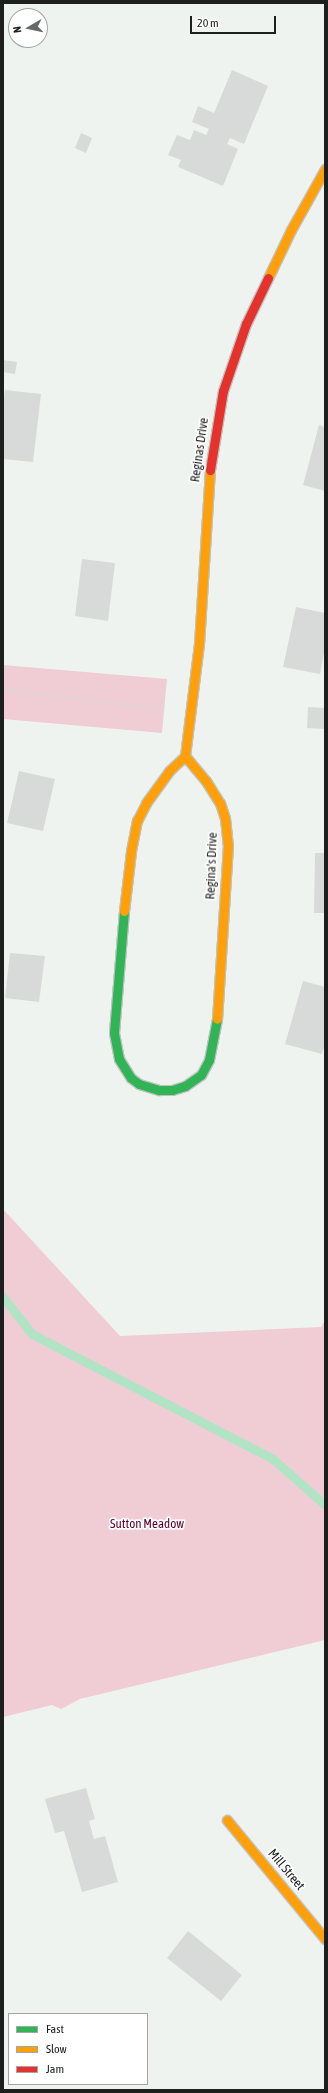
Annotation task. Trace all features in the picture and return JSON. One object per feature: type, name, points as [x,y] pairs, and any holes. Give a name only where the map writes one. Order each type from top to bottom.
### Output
[{"type":"street","name":"Reginas Drive","points":[[185,756],[189,711],[199,644],[204,530],[211,458],[224,391],[246,324],[291,230],[325,169]]},
{"type":"street","name":"Regina's Drive","points":[[185,756],[206,781],[220,803],[225,818],[228,845],[216,1017],[209,1060],[200,1075],[185,1086],[172,1090],[159,1090],[139,1084],[131,1078],[124,1070],[119,1058],[114,1033],[120,941],[131,851],[137,821],[146,803],[169,771],[185,756]]},
{"type":"street","name":"Mill Street","points":[[227,1820],[325,1939]]},
{"type":"path","points":[[3,688],[189,711]]},
{"type":"green space","points":[[3,665],[167,679],[162,733],[3,719]]},
{"type":"green space","name":"Sutton Meadow","points":[[3,1209],[120,1336],[321,1327],[325,1321],[325,1640],[80,1699],[61,1709],[52,1705],[3,1717]]},
{"type":"building","points":[[232,70],[268,86],[244,144],[230,138],[227,144],[238,149],[223,186],[178,167],[181,160],[168,155],[177,135],[190,140],[194,130],[206,135],[209,129],[192,122],[198,106],[214,113]]},
{"type":"building","points":[[81,133],[92,138],[86,153],[75,148]]},
{"type":"building","points":[[3,360],[17,362],[15,374],[3,372]]},
{"type":"building","points":[[5,390],[41,394],[33,462],[3,459],[3,407]]},
{"type":"building","points":[[319,425],[325,427],[325,491],[303,485]]},
{"type":"building","points":[[82,559],[115,563],[108,621],[75,616]]},
{"type":"building","points":[[296,607],[325,613],[325,648],[320,674],[283,667]]},
{"type":"building","points":[[308,707],[325,708],[325,729],[307,728]]},
{"type":"building","points":[[19,771],[55,779],[43,831],[7,823]]},
{"type":"building","points":[[315,853],[325,853],[325,913],[314,913]]},
{"type":"building","points":[[10,953],[45,956],[39,1002],[5,998]]},
{"type":"building","points":[[303,981],[325,987],[325,1044],[322,1054],[285,1044]]},
{"type":"building","points":[[86,1788],[95,1819],[89,1821],[94,1839],[105,1836],[118,1882],[82,1892],[64,1831],[55,1833],[45,1799]]},
{"type":"building","points":[[188,1931],[242,1975],[221,2001],[167,1958]]},
{"type":"waterway","points":[[3,1297],[32,1334],[273,1459],[325,1505]]},
{"type":"traffic: fast","points":[[124,911],[114,1033],[119,1059],[131,1078],[139,1084],[159,1090],[172,1090],[185,1086],[201,1075],[209,1060],[217,1019]]},
{"type":"traffic: slow","points":[[268,278],[291,230],[325,169]]},
{"type":"traffic: slow","points":[[185,756],[199,644],[210,470]]},
{"type":"traffic: slow","points":[[185,756],[206,781],[220,803],[225,818],[228,845],[217,1019]]},
{"type":"traffic: slow","points":[[124,911],[131,851],[137,821],[146,803],[169,771],[185,756]]},
{"type":"traffic: slow","points":[[227,1820],[325,1939]]},
{"type":"traffic: jam","points":[[210,470],[223,391],[246,324],[268,278]]}]
